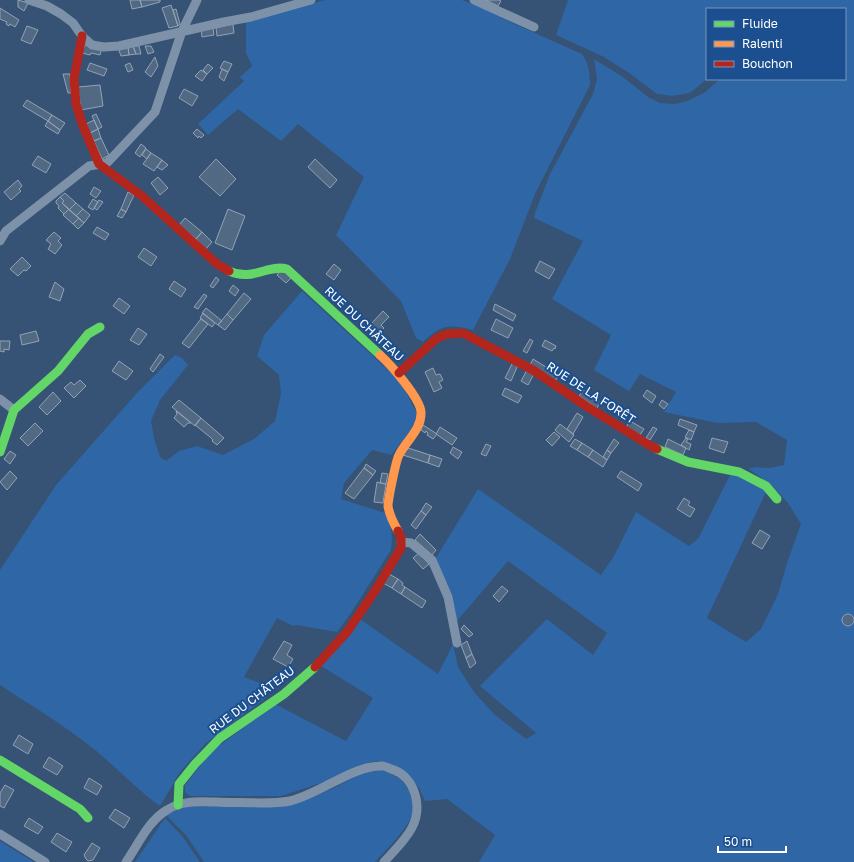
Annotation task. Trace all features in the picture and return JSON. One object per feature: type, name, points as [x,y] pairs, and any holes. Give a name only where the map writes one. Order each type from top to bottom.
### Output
[{"type":"street","points":[[29,0],[47,6],[61,14],[73,23],[82,36],[92,45],[104,47],[119,46],[182,31],[252,17],[311,0]]},
{"type":"street","points":[[0,241],[3,229],[89,166],[107,163],[156,112],[182,31],[197,0]]},
{"type":"street","points":[[474,0],[534,27]]},
{"type":"street","points":[[82,36],[74,79],[76,104],[83,126],[99,164]]},
{"type":"street","name":"RUE DU CHÂTEAU","points":[[99,164],[142,196],[217,264],[234,273],[251,275],[280,267],[287,270],[399,373],[416,399],[421,411],[419,425],[398,456],[388,505],[394,525],[401,537],[401,548],[383,579],[348,632],[316,666],[284,694],[220,738],[195,764],[179,784],[178,805]]},
{"type":"street","points":[[0,452],[14,410],[58,372],[88,334],[100,327]]},
{"type":"street","name":"RUE DE LA FORÊT","points":[[399,373],[443,334],[451,332],[463,333],[533,370],[586,406],[649,445],[688,462],[739,472],[766,486],[777,500]]},
{"type":"street","points":[[0,399],[14,410]]},
{"type":"street","points":[[401,542],[412,543],[432,560],[448,597],[457,643]]},
{"type":"street","points":[[0,760],[80,809],[88,818]]},
{"type":"street","points":[[126,862],[153,822],[167,810],[178,805],[197,802],[290,801],[311,793],[362,769],[375,766],[384,766],[400,773],[413,787],[417,802],[416,817],[410,834],[384,862]]},
{"type":"street","points":[[0,834],[45,862]]},
{"type":"shaded area","points":[[325,0],[462,0],[483,8],[582,54],[588,65],[590,85],[535,194],[510,259],[473,330],[452,326],[435,332],[423,342],[416,338],[401,301],[336,235],[364,177],[298,124],[281,141],[238,109],[208,135],[198,124],[244,81],[240,77],[252,66],[246,53],[246,21]]},
{"type":"shaded area","points":[[568,0],[854,0],[854,862],[479,862],[495,835],[447,799],[425,801],[419,788],[409,777],[391,764],[378,761],[363,764],[324,782],[281,796],[190,796],[185,792],[185,785],[212,751],[275,704],[346,741],[373,698],[321,666],[360,619],[438,674],[453,644],[458,667],[474,692],[494,714],[526,739],[536,733],[480,686],[547,619],[593,655],[607,633],[508,561],[457,621],[436,558],[478,489],[601,575],[614,556],[636,512],[689,546],[698,539],[731,473],[767,490],[707,618],[746,642],[761,629],[778,594],[801,524],[788,503],[770,484],[749,469],[755,467],[769,468],[784,465],[787,440],[756,422],[717,423],[664,412],[676,392],[640,374],[629,391],[594,370],[611,335],[552,299],[583,241],[534,218],[550,174],[593,94],[597,79],[594,59],[623,77],[648,97],[660,103],[675,104],[687,101],[704,93],[719,80],[846,80],[846,8],[706,8],[706,80],[690,93],[672,96],[657,94],[604,57],[556,35]]},
{"type":"shaded area","points":[[302,291],[400,381],[418,415],[410,432],[391,455],[372,450],[344,483],[341,499],[385,513],[391,531],[391,550],[351,613],[337,632],[296,625],[293,626],[277,618],[244,677],[263,684],[267,697],[206,743],[180,772],[160,806],[82,740],[0,685],[0,570],[56,485],[136,394],[175,355],[182,358],[188,365],[160,400],[151,421],[154,438],[160,457],[166,461],[179,451],[197,446],[223,455],[254,439],[275,421],[281,394],[279,375],[257,356],[264,335]]},
{"type":"shaded area","points":[[378,769],[399,778],[403,782],[409,791],[413,808],[408,823],[391,845],[375,862],[204,862],[186,835],[167,816],[170,813],[186,807],[308,799],[336,787],[362,773]]},
{"type":"shaded area","points":[[165,818],[182,836],[200,862],[135,862]]},
{"type":"shaded area","points":[[0,841],[34,862],[0,862]]},
{"type":"building","points":[[18,0],[28,3],[24,11],[18,7]]},
{"type":"building","points":[[130,0],[140,0],[142,7],[132,9]]},
{"type":"building","points":[[140,0],[160,0],[160,2],[142,7]]},
{"type":"building","points":[[486,0],[499,0],[501,1],[498,6]]},
{"type":"building","points":[[171,5],[178,26],[169,28],[162,8]]},
{"type":"building","points":[[0,8],[19,20],[15,27],[10,24],[9,26],[6,24],[7,22],[0,19]]},
{"type":"building","points":[[176,9],[180,24],[178,26],[173,10]]},
{"type":"building","points":[[233,24],[234,33],[217,36],[216,28]]},
{"type":"building","points":[[27,26],[38,30],[31,44],[21,40]]},
{"type":"building","points":[[213,28],[214,35],[202,37],[201,29]]},
{"type":"building","points":[[85,45],[102,48],[100,55],[82,53]]},
{"type":"building","points":[[133,46],[139,46],[141,54],[136,54]]},
{"type":"building","points":[[133,46],[136,54],[129,55],[128,47]]},
{"type":"building","points":[[145,46],[151,46],[154,52],[148,54]]},
{"type":"building","points":[[128,47],[129,55],[121,56],[118,48]]},
{"type":"building","points":[[155,57],[158,66],[151,77],[145,72]]},
{"type":"building","points":[[224,61],[232,64],[228,72],[220,68]]},
{"type":"building","points":[[90,63],[107,69],[104,76],[87,70]]},
{"type":"building","points":[[130,63],[133,70],[128,72],[125,65]]},
{"type":"building","points":[[208,64],[213,68],[207,74],[203,70]]},
{"type":"building","points":[[222,69],[228,72],[224,81],[219,77]]},
{"type":"building","points":[[201,70],[207,74],[202,81],[195,76]]},
{"type":"building","points":[[63,74],[70,74],[71,93],[68,93]]},
{"type":"building","points":[[100,85],[103,106],[81,110],[78,87]]},
{"type":"building","points":[[184,89],[198,96],[192,106],[179,98]]},
{"type":"building","points":[[27,100],[52,115],[48,121],[23,106]]},
{"type":"building","points":[[96,114],[102,127],[98,129],[92,116]]},
{"type":"building","points":[[52,115],[65,123],[60,130],[48,121]]},
{"type":"building","points":[[94,120],[98,129],[90,133],[86,124]]},
{"type":"building","points":[[48,121],[60,130],[58,134],[45,126]]},
{"type":"building","points":[[98,129],[101,138],[94,141],[90,133]]},
{"type":"building","points":[[197,129],[204,135],[201,138],[199,136],[198,138],[193,133]]},
{"type":"building","points":[[101,138],[109,155],[102,159],[94,141]]},
{"type":"building","points":[[141,144],[146,148],[140,157],[135,153]]},
{"type":"building","points":[[146,149],[151,153],[147,159],[142,155]]},
{"type":"building","points":[[151,153],[162,160],[154,171],[143,164]]},
{"type":"building","points":[[38,156],[51,164],[46,173],[32,165]]},
{"type":"building","points":[[216,159],[236,179],[220,196],[199,177]]},
{"type":"building","points":[[315,159],[337,180],[330,188],[308,167]]},
{"type":"building","points":[[162,160],[168,165],[162,170],[157,167]]},
{"type":"building","points":[[158,177],[168,188],[160,195],[151,183]]},
{"type":"building","points":[[18,180],[22,186],[19,189],[21,191],[11,200],[4,192]]},
{"type":"building","points":[[94,187],[101,191],[96,198],[90,194]]},
{"type":"building","points":[[128,192],[134,195],[126,212],[121,209]]},
{"type":"building","points":[[65,193],[76,203],[69,210],[62,203],[64,201],[60,197]]},
{"type":"building","points":[[60,197],[64,201],[62,203],[69,209],[64,214],[58,208],[59,206],[56,203]]},
{"type":"building","points":[[93,199],[98,202],[93,210],[88,207]]},
{"type":"building","points":[[99,200],[103,202],[97,210],[94,208]]},
{"type":"building","points":[[76,203],[83,209],[76,216],[69,210]]},
{"type":"building","points":[[69,209],[79,218],[73,224],[63,215]]},
{"type":"building","points":[[83,209],[90,215],[84,223],[76,216]]},
{"type":"building","points":[[121,209],[126,212],[122,218],[117,216]]},
{"type":"building","points":[[228,209],[245,216],[232,250],[215,243]]},
{"type":"building","points":[[79,218],[84,223],[78,229],[73,224]]},
{"type":"building","points":[[185,218],[202,232],[196,239],[179,225]]},
{"type":"building","points":[[97,227],[109,234],[105,240],[93,233]]},
{"type":"building","points":[[54,232],[61,238],[58,241],[62,245],[55,254],[48,249],[51,244],[46,240]]},
{"type":"building","points":[[202,232],[212,242],[206,249],[196,239]]},
{"type":"building","points":[[144,248],[157,257],[151,266],[138,257]]},
{"type":"building","points":[[22,257],[31,266],[18,276],[10,269]]},
{"type":"building","points":[[540,261],[555,269],[549,279],[535,271]]},
{"type":"building","points":[[334,264],[341,270],[334,280],[326,274]]},
{"type":"building","points":[[282,269],[291,278],[286,283],[277,275]]},
{"type":"building","points":[[216,277],[219,280],[213,288],[210,286]]},
{"type":"building","points":[[174,281],[186,289],[181,297],[169,289]]},
{"type":"building","points":[[55,282],[64,289],[60,301],[49,297]]},
{"type":"building","points":[[233,285],[239,290],[235,296],[229,291]]},
{"type":"building","points":[[244,293],[251,299],[233,320],[227,314]]},
{"type":"building","points":[[204,294],[207,296],[198,309],[194,307]]},
{"type":"building","points":[[119,298],[130,306],[124,314],[113,306]]},
{"type":"building","points":[[495,304],[516,315],[513,321],[493,310]]},
{"type":"building","points":[[206,308],[222,321],[218,325],[202,313]]},
{"type":"building","points":[[383,311],[389,317],[381,325],[384,328],[379,333],[370,325]]},
{"type":"building","points":[[203,313],[215,323],[212,327],[200,318]]},
{"type":"building","points":[[227,314],[233,320],[225,330],[218,325]]},
{"type":"building","points":[[201,319],[208,324],[189,348],[182,343]]},
{"type":"building","points":[[496,319],[513,328],[508,338],[491,330]]},
{"type":"building","points":[[138,328],[147,334],[139,345],[130,340]]},
{"type":"building","points":[[36,331],[39,341],[22,345],[20,335]]},
{"type":"building","points":[[530,339],[533,341],[527,353],[523,351]]},
{"type":"building","points":[[545,340],[556,346],[555,349],[554,348],[552,351],[542,346]]},
{"type":"building","points":[[0,341],[10,341],[9,350],[4,349],[4,352],[0,351]]},
{"type":"building","points":[[160,354],[164,357],[153,372],[150,369]]},
{"type":"building","points":[[533,359],[559,375],[555,381],[530,365]]},
{"type":"building","points":[[119,361],[133,371],[126,380],[112,371]]},
{"type":"building","points":[[513,362],[518,365],[511,381],[505,378]]},
{"type":"building","points":[[433,368],[436,375],[440,374],[443,380],[439,382],[442,388],[434,392],[425,372]]},
{"type":"building","points":[[527,370],[534,374],[528,385],[521,381]]},
{"type":"building","points":[[80,380],[86,386],[74,398],[64,388],[71,382],[74,385]]},
{"type":"building","points":[[505,388],[522,396],[518,403],[502,395]]},
{"type":"building","points":[[583,390],[600,402],[597,408],[579,396]]},
{"type":"building","points":[[647,390],[656,396],[652,403],[643,396]]},
{"type":"building","points":[[53,392],[61,401],[47,415],[39,407]]},
{"type":"building","points":[[179,400],[201,418],[195,426],[172,407]]},
{"type":"building","points":[[662,400],[668,404],[664,409],[659,405]]},
{"type":"building","points":[[176,411],[191,423],[188,423],[184,427],[174,418],[177,414]]},
{"type":"building","points":[[577,413],[583,417],[573,434],[574,435],[567,429]]},
{"type":"building","points":[[201,418],[224,438],[217,445],[210,437],[195,425]]},
{"type":"building","points":[[680,419],[697,425],[694,432],[678,425]]},
{"type":"building","points":[[630,421],[644,429],[640,435],[626,427]]},
{"type":"building","points":[[35,423],[43,431],[28,446],[20,438]]},
{"type":"building","points":[[560,424],[574,435],[569,442],[555,430]]},
{"type":"building","points":[[423,425],[437,434],[433,439],[427,435],[428,433],[426,431],[425,433],[420,429]]},
{"type":"building","points":[[440,427],[457,438],[452,445],[436,434]]},
{"type":"building","points":[[653,427],[657,429],[650,440],[646,438]]},
{"type":"building","points":[[689,430],[694,432],[691,440],[685,437]]},
{"type":"building","points":[[554,432],[560,437],[552,446],[546,440]]},
{"type":"building","points":[[686,438],[688,439],[686,442],[691,444],[689,450],[681,445]]},
{"type":"building","points":[[712,438],[728,442],[724,453],[709,448]]},
{"type":"building","points":[[575,439],[582,443],[577,450],[570,446]]},
{"type":"building","points":[[614,439],[619,443],[611,453],[607,450]]},
{"type":"building","points":[[668,439],[686,448],[683,455],[665,447]]},
{"type":"building","points":[[582,443],[593,450],[588,457],[577,450]]},
{"type":"building","points":[[486,444],[491,446],[486,456],[481,454]]},
{"type":"building","points":[[453,447],[462,452],[458,459],[450,453]]},
{"type":"building","points":[[408,448],[430,455],[428,463],[403,455]]},
{"type":"building","points":[[593,450],[607,460],[603,467],[588,457]]},
{"type":"building","points":[[607,450],[611,453],[607,460],[603,457]]},
{"type":"building","points":[[10,451],[16,455],[10,464],[4,459]]},
{"type":"building","points":[[430,455],[442,459],[439,467],[428,463]]},
{"type":"building","points":[[366,464],[376,471],[373,475],[364,468]]},
{"type":"building","points":[[364,468],[373,475],[354,499],[345,493]]},
{"type":"building","points":[[10,471],[17,478],[7,490],[0,482]]},
{"type":"building","points":[[621,471],[642,484],[638,491],[617,477]]},
{"type":"building","points":[[382,473],[388,474],[386,484],[380,483]]},
{"type":"building","points":[[377,482],[386,484],[383,503],[374,502]]},
{"type":"building","points":[[684,498],[690,502],[688,505],[695,509],[690,517],[677,509]]},
{"type":"building","points":[[426,503],[432,507],[426,515],[421,511]]},
{"type":"building","points":[[421,511],[426,515],[416,529],[411,525]]},
{"type":"building","points":[[760,530],[770,536],[762,549],[752,543]]},
{"type":"building","points":[[420,534],[436,550],[432,555],[415,540]]},
{"type":"building","points":[[419,553],[429,564],[423,569],[413,558]]},
{"type":"building","points":[[389,574],[398,579],[392,588],[383,583]]},
{"type":"building","points":[[398,579],[405,587],[401,594],[392,588]]},
{"type":"building","points":[[502,586],[508,591],[499,602],[493,596]]},
{"type":"building","points":[[405,587],[426,601],[422,608],[401,594]]},
{"type":"building","points":[[846,614],[850,614],[854,620],[850,626],[846,626],[842,622],[842,618]]},
{"type":"building","points":[[464,625],[473,634],[469,637],[461,629]]},
{"type":"building","points":[[284,641],[292,645],[287,655],[293,659],[288,667],[273,659]]},
{"type":"building","points":[[467,641],[472,654],[466,658],[461,645]]},
{"type":"building","points":[[472,654],[476,663],[470,668],[466,658]]},
{"type":"building","points":[[19,735],[33,744],[28,754],[13,745]]},
{"type":"building","points":[[49,757],[63,766],[57,775],[43,767]]},
{"type":"building","points":[[89,778],[102,786],[97,795],[84,788]]},
{"type":"building","points":[[5,785],[14,790],[4,808],[0,806],[0,793]]},
{"type":"building","points":[[115,809],[130,818],[124,828],[109,818]]},
{"type":"building","points":[[29,818],[43,827],[38,834],[24,826]]},
{"type":"building","points":[[57,833],[72,842],[66,852],[51,842]]},
{"type":"building","points":[[92,843],[100,848],[93,860],[88,861],[84,855]]},
{"type":"traffic: fast","points":[[229,271],[245,275],[273,269],[287,269],[380,355]]},
{"type":"traffic: fast","points":[[0,452],[14,410],[58,371],[88,334],[100,327]]},
{"type":"traffic: fast","points":[[657,449],[688,462],[739,472],[766,486],[777,499]]},
{"type":"traffic: fast","points":[[178,805],[179,784],[195,764],[220,738],[284,694],[315,667]]},
{"type":"traffic: fast","points":[[0,760],[80,809],[88,818]]},
{"type":"traffic: slow","points":[[380,355],[398,374],[410,390],[416,399],[421,412],[419,424],[399,455],[391,489],[388,506],[393,522],[398,531]]},
{"type":"traffic: jam","points":[[82,36],[74,79],[76,104],[83,126],[99,164],[142,196],[217,264],[229,271]]},
{"type":"traffic: jam","points":[[399,373],[437,338],[447,334],[463,333],[533,370],[586,406],[657,449]]},
{"type":"traffic: jam","points":[[315,667],[347,632],[375,591],[401,548],[401,537],[398,531]]}]
